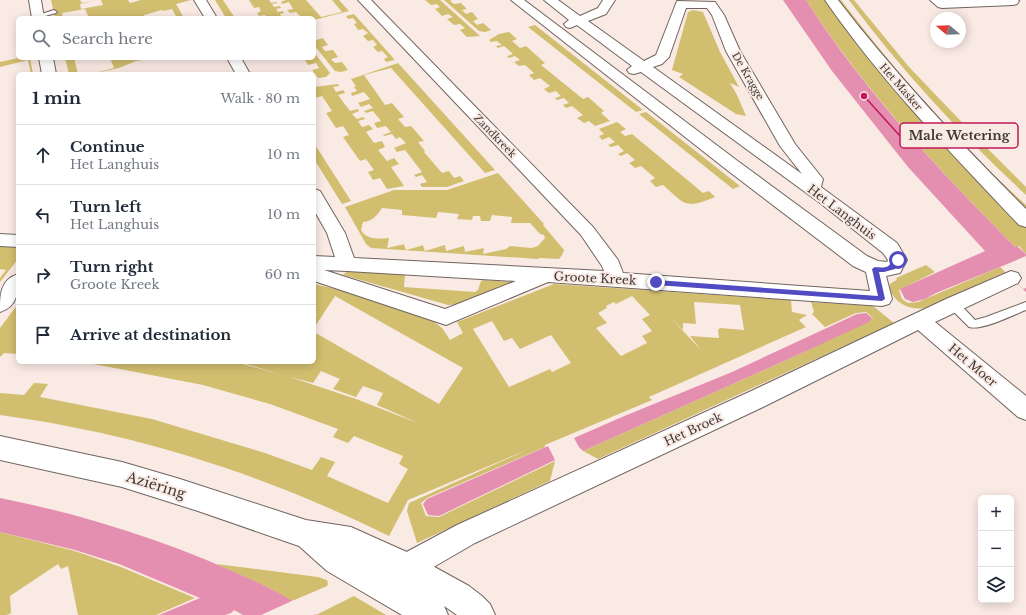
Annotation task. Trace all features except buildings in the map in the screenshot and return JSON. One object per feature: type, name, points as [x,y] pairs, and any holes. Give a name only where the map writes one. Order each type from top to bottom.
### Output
[{"type":"street","points":[[35,0],[38,16]]},
{"type":"street","points":[[200,0],[210,16]]},
{"type":"street","name":"Zandkreek","points":[[364,0],[587,231],[611,265],[616,280]]},
{"type":"street","points":[[517,0],[556,28],[733,166],[860,261],[875,269]]},
{"type":"street","name":"Het Langhuis","points":[[550,0],[643,66],[890,248],[898,260],[893,268],[884,270],[875,269]]},
{"type":"street","points":[[556,28],[579,21],[602,11],[609,0]]},
{"type":"street","name":"Het Masker","points":[[831,0],[858,38],[931,121],[1026,220]]},
{"type":"street","name":"Het Masker","points":[[844,0],[916,88],[1026,201]]},
{"type":"street","points":[[939,2],[1011,0],[1026,6]]},
{"type":"street","name":"De Kragge","points":[[643,66],[657,61],[662,57],[682,2],[710,3],[718,15],[733,51],[788,146],[815,179],[812,190]]},
{"type":"street","points":[[939,2],[955,12]]},
{"type":"street","points":[[46,60],[49,72]]},
{"type":"street","points":[[235,60],[242,72]]},
{"type":"street","points":[[617,76],[643,66]]},
{"type":"street","points":[[733,166],[760,153],[788,146]]},
{"type":"street","points":[[316,198],[336,233],[347,264]]},
{"type":"street","points":[[0,240],[16,241]]},
{"type":"street","name":"Groote Kreek","points":[[316,264],[347,264],[616,280],[882,299],[875,269]]},
{"type":"street","name":"Groote Kreek","points":[[316,275],[450,325],[547,276]]},
{"type":"street","name":"Het Broek","points":[[377,584],[466,534],[755,400],[919,320],[1011,278]]},
{"type":"street","points":[[0,304],[16,284]]},
{"type":"street","name":"Het Moer","points":[[919,320],[1026,410]]},
{"type":"street","name":"Aziëring","points":[[0,448],[53,458],[121,474],[308,535],[350,541],[406,567],[457,597],[477,611],[479,615]]},
{"type":"street","name":"Aziëring","points":[[308,535],[337,561],[432,615]]},
{"type":"lane","points":[[41,16],[54,12]]},
{"type":"lane","points":[[953,304],[973,324],[987,321],[1026,306]]},
{"type":"shaded area","points":[[51,0],[80,0],[82,3],[98,0],[80,4],[81,9],[103,5],[101,0],[128,0],[130,3],[141,0],[191,0],[176,4],[183,16],[176,16],[172,9],[162,10],[144,16],[88,16],[85,9],[62,13],[63,16],[55,16]]},
{"type":"shaded area","points":[[215,0],[223,0],[234,16],[225,16]]},
{"type":"shaded area","points":[[249,0],[269,0],[271,3],[278,3],[272,4],[274,7],[280,6],[281,8],[276,9],[278,12],[283,11],[284,13],[280,14],[281,16],[259,16],[257,13],[261,11],[259,7],[254,8]]},
{"type":"shaded area","points":[[286,0],[306,0],[321,17],[342,12],[332,0],[339,0],[349,11],[316,19],[316,16],[300,16],[296,12],[290,13],[287,10],[293,9],[289,2],[282,4],[281,2]]},
{"type":"shaded area","points":[[425,0],[440,0],[480,36],[467,37],[460,30],[465,28],[460,24],[454,25],[447,19],[453,17],[448,14],[442,16],[435,9],[440,7],[437,4],[431,5]]},
{"type":"shaded area","points":[[444,0],[452,0],[450,1],[454,4],[461,3],[467,9],[462,10],[466,14],[472,12],[478,19],[473,21],[477,25],[483,23],[491,30],[485,32],[479,31]]},
{"type":"shaded area","points":[[783,0],[806,0],[852,66],[904,129],[958,189],[1015,247],[1017,246],[1026,254],[1026,292],[1000,267],[936,293],[925,299],[913,302],[905,299],[900,289],[985,251],[908,167],[832,71]]},
{"type":"shaded area","points":[[806,0],[828,0],[1026,226],[1026,254],[1019,246],[1015,247],[904,129],[853,66]]},
{"type":"shaded area","points":[[835,0],[841,0],[906,81],[929,107],[976,157],[1026,205],[1026,213],[959,146]]},
{"type":"shaded area","points":[[849,0],[854,0],[909,67],[1026,187],[1026,195],[1002,173],[933,102],[890,52]]},
{"type":"shaded area","points":[[693,10],[703,12],[720,52],[739,87],[730,83],[746,116],[736,114],[679,77],[683,74],[672,70],[688,12]]},
{"type":"shaded area","points":[[354,14],[395,60],[386,62],[384,59],[388,57],[382,51],[378,52],[373,47],[377,45],[373,40],[368,41],[363,36],[368,33],[363,29],[358,30],[354,24],[357,23],[353,18],[348,19],[346,16]]},
{"type":"shaded area","points":[[535,25],[643,110],[636,112],[528,27]]},
{"type":"shaded area","points":[[509,32],[517,39],[512,41],[520,48],[526,46],[545,63],[541,65],[583,99],[588,97],[604,111],[601,113],[610,121],[595,126],[589,121],[584,123],[577,118],[583,115],[572,106],[566,108],[563,105],[569,103],[564,98],[557,100],[555,98],[561,96],[556,91],[549,93],[544,89],[550,86],[540,78],[534,80],[529,75],[534,73],[525,65],[519,66],[514,62],[520,60],[515,56],[509,58],[507,56],[513,54],[504,46],[498,48],[496,46],[502,45],[497,41],[491,42],[489,40],[499,34]]},
{"type":"shaded area","points":[[323,38],[328,45],[322,47],[325,51],[333,50],[338,57],[331,59],[335,63],[342,62],[348,70],[341,72],[335,71],[316,47],[316,40]]},
{"type":"shaded area","points":[[316,55],[330,73],[326,77],[318,78],[316,72],[312,70],[319,68],[316,63],[308,65],[305,60],[316,60]]},
{"type":"shaded area","points":[[16,58],[16,60],[28,60],[0,67],[0,62]]},
{"type":"shaded area","points":[[28,60],[30,60],[33,72],[31,72]]},
{"type":"shaded area","points":[[66,60],[74,60],[78,72],[68,72]]},
{"type":"shaded area","points":[[111,60],[144,60],[136,61],[119,68],[99,72],[114,68]]},
{"type":"shaded area","points":[[398,63],[495,170],[485,173],[391,68],[364,75],[385,105],[392,103],[404,117],[398,119],[405,127],[411,126],[424,141],[418,142],[425,151],[424,152],[442,173],[449,171],[454,178],[460,176],[464,181],[447,187],[422,187],[420,184],[427,182],[422,175],[416,177],[414,175],[422,172],[405,150],[397,152],[394,148],[406,143],[400,137],[396,139],[392,134],[384,136],[383,135],[391,132],[386,126],[377,128],[374,123],[381,121],[373,111],[366,113],[364,111],[373,108],[369,104],[361,107],[358,103],[370,99],[364,92],[352,96],[351,93],[357,91],[354,87],[356,86],[351,79]]},
{"type":"shaded area","points":[[338,84],[339,86],[333,87],[336,92],[343,90],[345,93],[338,95],[350,111],[358,109],[359,111],[352,114],[357,119],[363,117],[365,119],[358,121],[362,127],[369,125],[373,129],[366,132],[374,143],[382,141],[385,147],[378,150],[387,161],[394,158],[399,164],[391,167],[404,186],[387,189],[380,178],[373,180],[368,172],[374,170],[366,159],[360,161],[343,137],[349,135],[343,126],[336,128],[326,113],[332,111],[322,96],[316,98],[316,87]]},
{"type":"shaded area","points":[[646,112],[740,186],[733,189],[639,114]]},
{"type":"shaded area","points":[[617,122],[626,129],[620,132],[625,136],[632,134],[703,193],[709,191],[715,197],[691,204],[681,201],[663,185],[656,187],[650,181],[655,178],[641,166],[635,168],[629,163],[635,160],[627,153],[621,156],[618,154],[624,151],[618,145],[611,147],[608,145],[615,142],[609,137],[602,140],[599,136],[604,134],[599,129]]},
{"type":"shaded area","points":[[316,146],[351,201],[342,204],[316,162]]},
{"type":"shaded area","points":[[498,173],[544,224],[543,225],[564,250],[562,255],[559,259],[538,259],[371,248],[366,244],[345,207],[394,190],[447,190]],"holes":[[[382,208],[402,210],[402,215],[436,218],[438,212],[459,214],[457,219],[472,220],[473,216],[480,216],[481,221],[490,221],[492,215],[512,217],[511,223],[530,223],[540,234],[544,235],[545,238],[538,246],[532,248],[510,246],[506,249],[483,254],[484,248],[465,252],[464,246],[446,251],[445,245],[425,251],[424,245],[406,250],[405,244],[387,248],[389,238],[377,239],[369,237],[366,236],[361,230],[363,222],[374,218]]]},
{"type":"shaded area","points":[[0,246],[16,248],[16,262],[0,282],[0,278],[6,270],[0,269]]},
{"type":"shaded area","points":[[1026,263],[925,308],[919,309],[903,305],[891,293],[889,287],[891,283],[897,280],[896,278],[926,265],[935,272],[899,290],[902,299],[908,303],[918,302],[1000,267]]},
{"type":"shaded area","points":[[348,270],[402,274],[405,275],[404,287],[475,292],[478,290],[481,281],[483,280],[513,283],[463,304],[448,305],[343,275]]},
{"type":"shaded area","points":[[316,284],[349,292],[431,319],[442,328],[450,340],[463,333],[457,322],[554,284],[791,300],[792,312],[807,315],[799,320],[806,327],[649,397],[652,400],[545,445],[545,447],[427,498],[421,503],[426,516],[439,517],[555,461],[550,481],[417,543],[407,511],[409,503],[529,449],[408,500],[389,536],[295,494],[247,475],[199,459],[102,433],[0,415],[0,393],[24,395],[34,383],[48,384],[40,397],[152,419],[265,453],[312,470],[321,457],[335,462],[327,476],[388,503],[408,469],[399,464],[403,456],[354,436],[348,443],[333,437],[338,429],[270,404],[203,385],[93,364],[243,364],[282,375],[246,364],[316,364],[316,333],[439,404],[463,368],[335,296],[316,325]],"holes":[[[632,296],[650,315],[642,319],[652,331],[642,336],[647,343],[621,356],[596,328],[607,323],[598,313],[607,308],[606,306],[614,302],[616,304]],[[694,302],[740,305],[744,330],[720,328],[718,330],[719,338],[690,336],[701,350],[669,316],[683,330],[683,323],[696,324]],[[492,321],[504,341],[512,338],[520,349],[551,335],[571,363],[552,372],[550,369],[509,387],[473,329]],[[321,371],[340,379],[333,389],[356,397],[363,386],[383,393],[377,405],[420,424],[356,399],[290,377],[313,383]]]},
{"type":"shaded area","points":[[811,302],[873,306],[894,323],[598,459],[583,451],[802,353],[873,318],[866,312],[856,313],[825,327],[812,314],[814,312]]},
{"type":"shaded area","points":[[16,307],[16,354],[4,353],[0,357],[0,328]]},
{"type":"shaded area","points":[[866,313],[872,318],[869,322],[583,451],[574,438],[732,372],[857,314]]},
{"type":"shaded area","points":[[548,446],[555,460],[439,516],[428,515],[423,504],[427,499]]},
{"type":"shaded area","points":[[0,498],[34,505],[102,523],[202,558],[280,593],[317,615],[243,615],[234,610],[225,615],[159,615],[200,598],[119,564],[75,550],[0,532]]},
{"type":"shaded area","points":[[0,532],[75,551],[121,567],[195,598],[156,615],[78,615],[68,566],[61,569],[58,564],[10,596],[11,613],[7,615],[0,615]]},
{"type":"shaded area","points":[[216,564],[318,577],[327,580],[328,584],[327,586],[292,601],[269,588]]},
{"type":"shaded area","points":[[354,596],[386,615],[316,615]]},
{"type":"pier","points":[[1026,256],[1026,288],[1023,289],[1000,267]]},
{"type":"pier","points":[[294,600],[318,613],[314,615],[261,615]]},
{"type":"place","name":"Male Wetering","points":[[864,96]]},
{"type":"route","points":[[656,282],[810,295],[882,299],[875,269],[884,270],[893,268],[898,260]]}]
